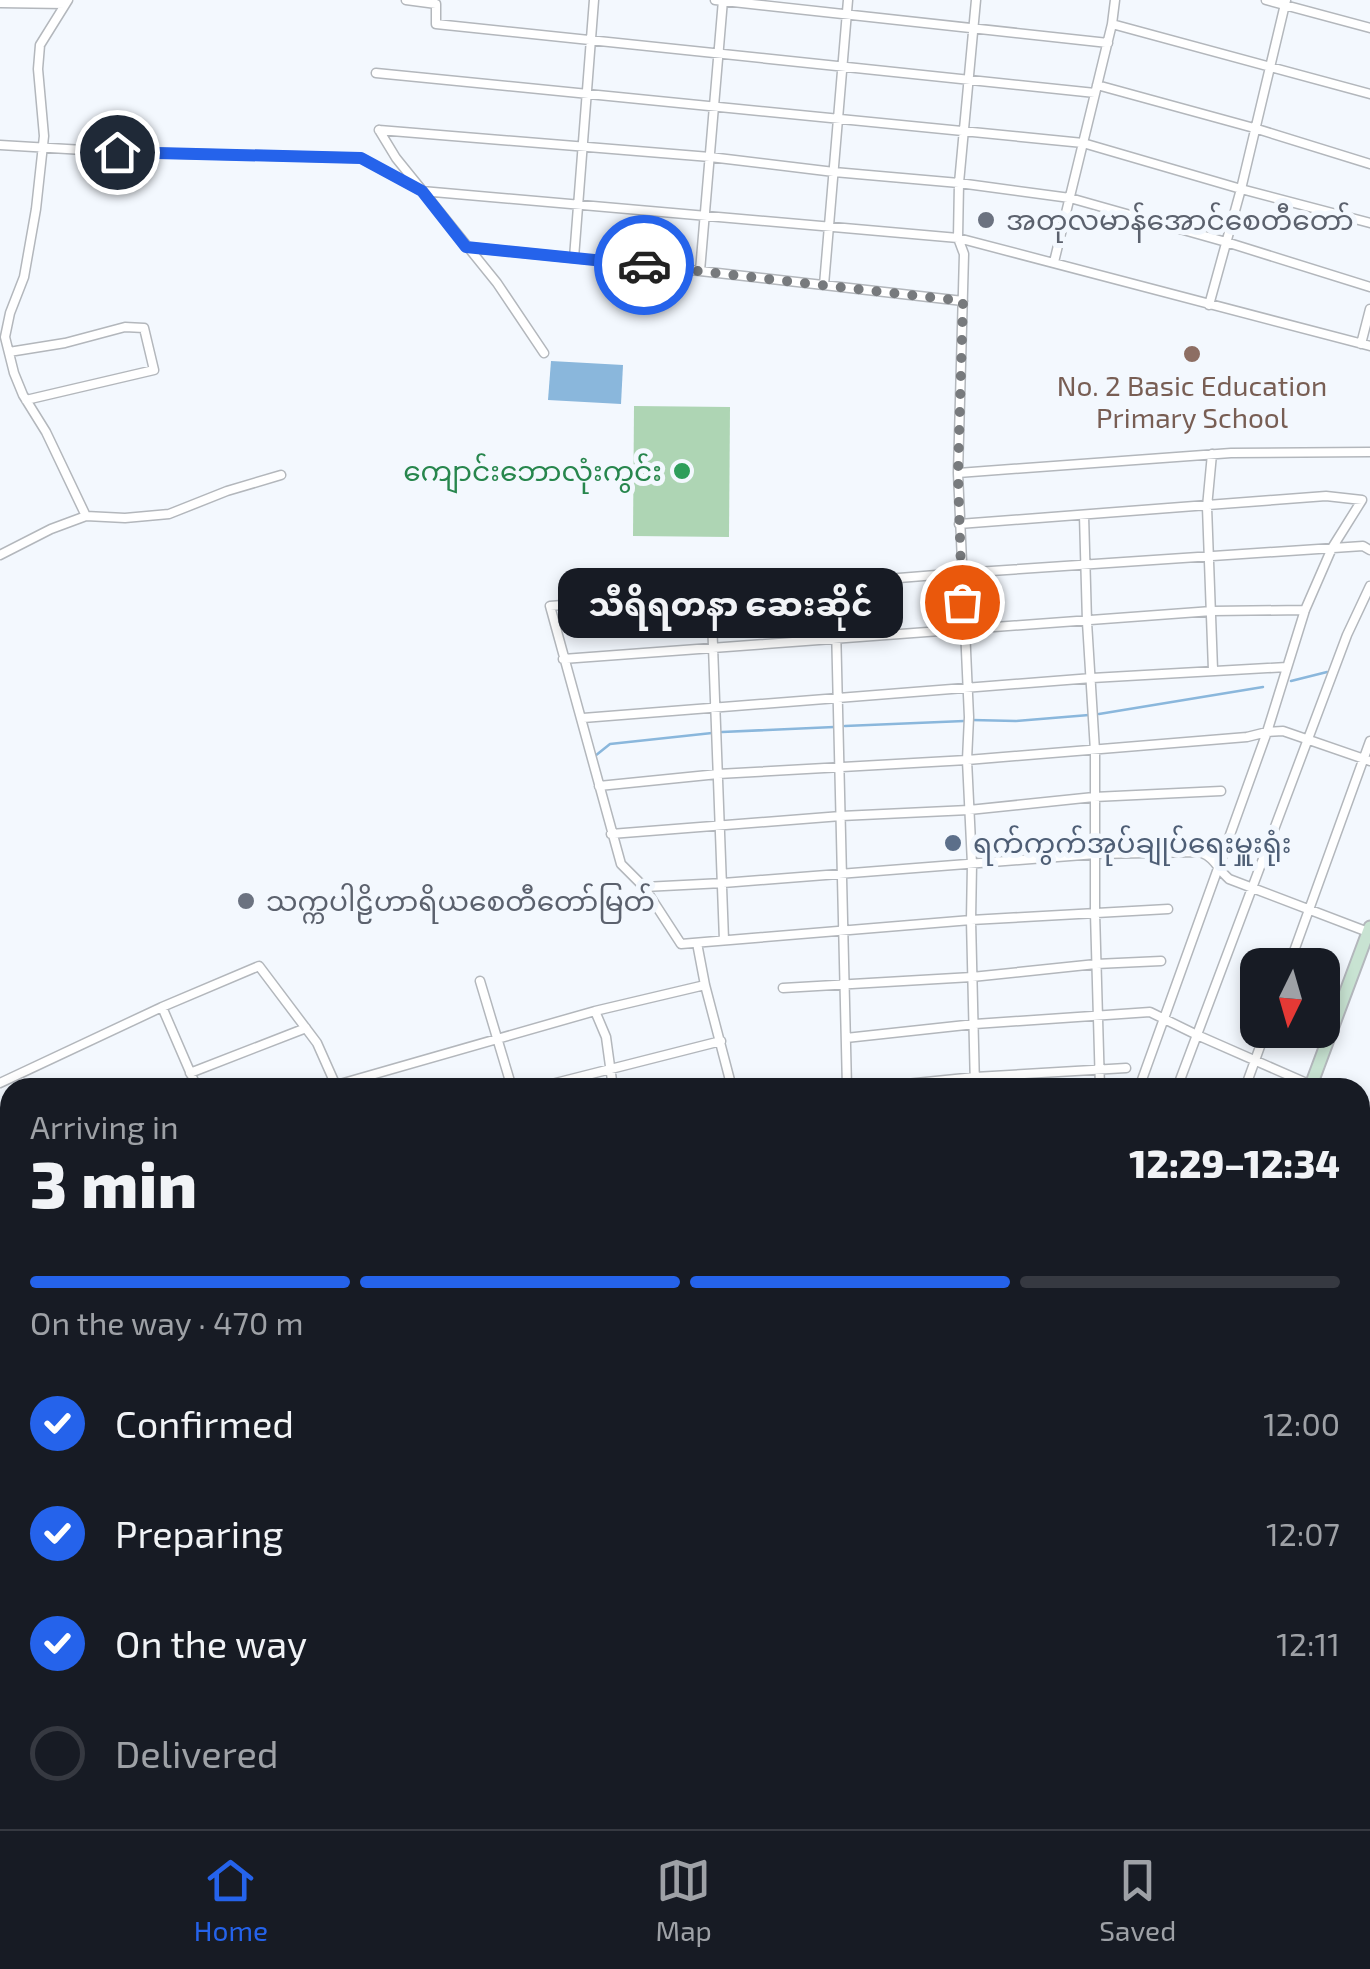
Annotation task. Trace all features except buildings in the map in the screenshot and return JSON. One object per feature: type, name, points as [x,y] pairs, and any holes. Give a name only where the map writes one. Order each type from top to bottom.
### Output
[{"type":"main road","points":[[1314,1078],[1369,929]]},
{"type":"street","points":[[406,0],[436,4],[436,24],[841,68],[1096,89],[1254,128],[1370,164]]},
{"type":"street","points":[[574,258],[594,0]]},
{"type":"street","points":[[715,0],[1108,43]]},
{"type":"street","points":[[700,270],[723,0]]},
{"type":"street","points":[[824,285],[848,0]]},
{"type":"street","points":[[975,1078],[968,721],[958,474],[964,254],[958,238],[959,183],[976,0]]},
{"type":"street","points":[[1054,262],[1116,0]]},
{"type":"street","points":[[1266,0],[1370,28]]},
{"type":"street","points":[[0,3],[67,2]]},
{"type":"street","points":[[67,2],[40,46],[38,69],[44,136],[36,209],[24,277],[5,337],[26,400],[46,432],[86,516]]},
{"type":"street","points":[[1209,305],[1286,3]]},
{"type":"street","points":[[1112,24],[1370,94]]},
{"type":"street","points":[[376,73],[1083,143],[1370,223]]},
{"type":"street","points":[[544,353],[497,284],[396,158],[379,130],[583,145],[1070,198],[1370,287]]},
{"type":"street","points":[[0,145],[361,158],[422,191],[958,238],[1366,345],[1370,308]]},
{"type":"street","points":[[466,247],[963,301]]},
{"type":"street","points":[[9,352],[66,343],[125,327],[144,328],[154,370],[26,400]]},
{"type":"street","points":[[958,474],[1212,454],[1370,452]]},
{"type":"street","points":[[1212,454],[1208,507],[1213,670]]},
{"type":"street","points":[[0,554],[86,516],[169,514],[281,475]]},
{"type":"street","points":[[959,524],[1326,496],[1360,498],[1362,503],[1332,548],[1306,610],[1267,732],[1143,1078]]},
{"type":"street","points":[[1084,516],[1095,751],[1099,1078]]},
{"type":"street","points":[[1168,909],[971,920],[681,944],[644,887],[620,864],[550,606],[961,573],[1363,546],[1370,550]]},
{"type":"street","points":[[836,584],[847,1078]]},
{"type":"street","points":[[1181,1078],[1347,635],[1370,586]]},
{"type":"street","points":[[699,957],[719,940],[723,883],[711,594]]},
{"type":"street","points":[[563,659],[1212,611],[1306,610]]},
{"type":"street","points":[[582,718],[1092,678],[1286,667]]},
{"type":"street","points":[[599,786],[718,774],[1095,751],[1247,738],[1284,731],[1367,760]]},
{"type":"street","points":[[1295,948],[1367,760],[1370,741]]},
{"type":"street","points":[[611,834],[969,810],[1094,797],[1222,791]]},
{"type":"street","points":[[644,887],[1096,854],[1200,852],[1212,856],[1229,879],[1369,929]]},
{"type":"street","points":[[697,942],[730,1078]]},
{"type":"street","points":[[783,988],[1161,961]]},
{"type":"street","points":[[11,1078],[162,1006],[259,966],[317,1043],[333,1078]]},
{"type":"street","points":[[480,981],[509,1078]]},
{"type":"street","points":[[364,1078],[595,1011],[705,985]]},
{"type":"street","points":[[162,1006],[192,1078]]},
{"type":"street","points":[[595,1011],[606,1037],[611,1078]]},
{"type":"street","points":[[846,1038],[1150,1012],[1293,1078]]},
{"type":"street","points":[[190,1073],[306,1028]]},
{"type":"street","points":[[572,1078],[721,1042]]},
{"type":"street","points":[[1249,1078],[1260,1048]]},
{"type":"street","points":[[1016,1078],[1126,1068]]},
{"type":"green space","name":"ကျောင်းဘောလုံးကွင်း","points":[[634,406],[730,407],[729,537],[633,536]]},
{"type":"water","points":[[551,361],[623,365],[621,404],[548,400]]},
{"type":"waterway","points":[[1291,681],[1327,672]]},
{"type":"waterway","points":[[1099,714],[1263,687]]},
{"type":"waterway","points":[[972,720],[1089,715]]},
{"type":"waterway","points":[[845,726],[964,721]]},
{"type":"waterway","points":[[722,732],[834,727]]},
{"type":"waterway","points":[[595,756],[610,744],[712,733]]},
{"type":"way so far","points":[[644,265],[963,301],[958,474],[962,602]]},
{"type":"place","name":"အတုလမာန်အောင်စေတီတော်","points":[[986,220]]},
{"type":"place","name":"No. 2 Basic Education Primary School","points":[[1192,354]]},
{"type":"place","name":"ကျောင်းဘောလုံးကွင်း","points":[[682,471]]},
{"type":"place","name":"သီရိရတနာ ဆေးဆိုင်","points":[[962,602]]},
{"type":"place","name":"ရက်ကွက်အုပ်ချုပ်ရေးမှူးရုံး","points":[[953,843]]},
{"type":"place","name":"သက္ကပါဠိဟာရိယစေတီတော်မြတ်","points":[[246,901]]},
{"type":"route","points":[[117,152],[361,158],[422,191],[466,247],[644,265]]}]
